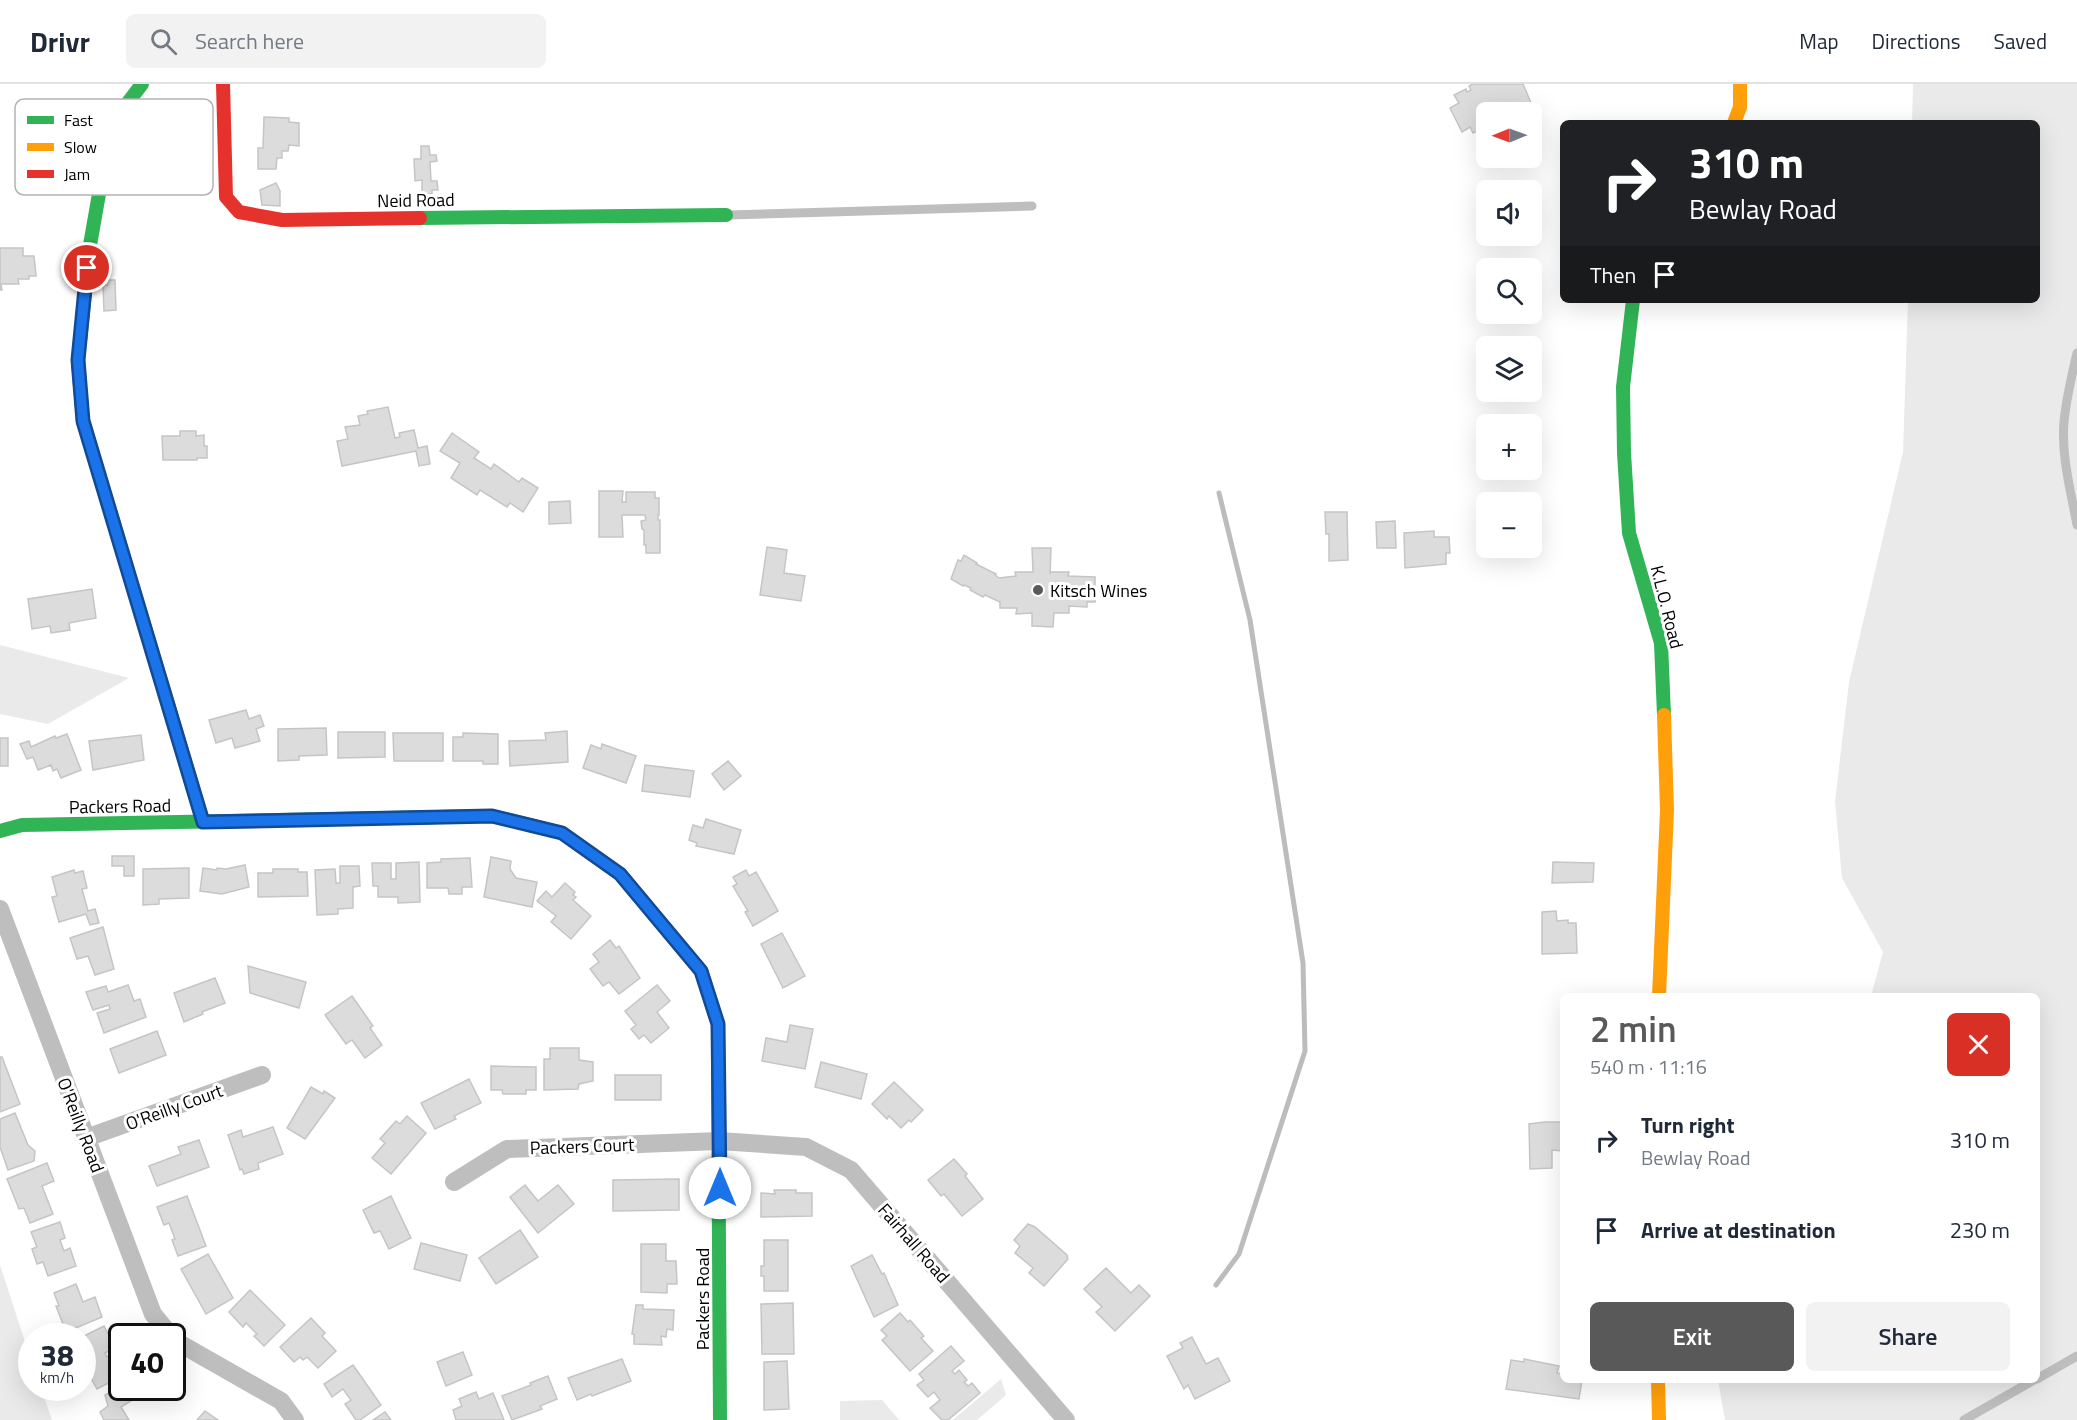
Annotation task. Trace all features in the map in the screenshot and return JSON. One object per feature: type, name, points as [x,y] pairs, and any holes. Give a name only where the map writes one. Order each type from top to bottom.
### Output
[{"type":"street","points":[[131,99],[142,84]]},
{"type":"street","name":"Neid Road","points":[[223,84],[226,197],[239,212],[282,220],[726,215]]},
{"type":"street","points":[[1735,120],[1740,107],[1740,84]]},
{"type":"street","points":[[99,195],[90,245],[78,360],[82,411],[86,433],[203,822]]},
{"type":"street","name":"K.L.O. Road","points":[[1633,303],[1623,387],[1629,532],[1660,643],[1665,750],[1667,810],[1659,993]]},
{"type":"street","name":"Packers Road","points":[[0,831],[22,825],[492,816],[562,833],[620,874],[701,971],[718,1024],[720,1420]]},
{"type":"street","name":"O'Reilly Road","points":[[0,909],[153,1314],[160,1323]]},
{"type":"street","name":"O'Reilly Court","points":[[86,1138],[262,1076]]},
{"type":"street","name":"Packers Court","points":[[454,1182],[507,1149],[720,1141]]},
{"type":"street","name":"Fairhall Road","points":[[720,1141],[806,1147],[851,1170],[1066,1420]]},
{"type":"street","name":"O'Reilly Road","points":[[186,1346],[281,1401],[295,1420]]},
{"type":"street","points":[[1658,1383],[1659,1420]]},
{"type":"lane","points":[[726,215],[1032,206]]},
{"type":"lane","points":[[2077,353],[2064,424],[2066,462],[2077,525]]},
{"type":"lane","points":[[2040,1377],[2077,1356]]},
{"type":"lane","points":[[1964,1420],[2029,1383]]},
{"type":"shaded area","points":[[1913,84],[2077,84],[2077,1420],[1725,1420],[1719,1383],[2040,1383],[2040,993],[1872,993],[1883,952],[1842,878],[1835,802],[1849,682],[1903,452],[1908,303],[2040,303],[2040,120],[1912,120]]},
{"type":"shaded area","points":[[0,645],[129,678],[48,724],[0,714]]},
{"type":"shaded area","points":[[0,1265],[19,1323],[18,1401],[45,1401],[52,1420],[0,1420]]},
{"type":"shaded area","points":[[1001,1379],[1006,1395],[977,1420],[953,1420]]},
{"type":"shaded area","points":[[882,1400],[899,1420],[840,1420],[840,1401]]},
{"type":"building","points":[[1473,84],[1523,84],[1531,102],[1476,102],[1476,131],[1473,133],[1470,127],[1462,132],[1450,108],[1459,103],[1454,95],[1466,89],[1467,92],[1471,90],[1469,86]]},
{"type":"building","points":[[264,117],[289,118],[289,122],[299,123],[299,146],[289,145],[288,151],[282,151],[282,158],[277,158],[276,169],[258,169],[258,148],[263,148]]},
{"type":"building","points":[[421,146],[429,146],[430,155],[436,155],[437,161],[430,162],[431,181],[437,181],[438,190],[432,190],[432,194],[422,194],[422,180],[415,181],[414,159],[421,159]]},
{"type":"building","points":[[276,183],[280,191],[280,206],[262,205],[260,190]]},
{"type":"building","points":[[0,248],[23,248],[23,256],[34,256],[36,276],[29,276],[29,279],[18,279],[19,284],[1,284],[2,290],[0,290]]},
{"type":"building","points":[[108,280],[115,280],[116,310],[104,311],[103,285],[108,285]]},
{"type":"building","points":[[388,407],[395,438],[400,437],[399,433],[414,430],[418,448],[427,446],[430,464],[419,466],[416,451],[342,466],[337,441],[348,439],[345,427],[360,425],[358,416],[368,414],[367,411]]},
{"type":"building","points":[[180,431],[196,431],[196,436],[204,435],[207,458],[163,460],[162,436],[180,436]]},
{"type":"building","points":[[452,433],[479,452],[474,458],[491,469],[494,464],[519,482],[522,478],[538,488],[523,512],[510,503],[507,507],[480,490],[477,495],[451,478],[460,463],[440,451]]},
{"type":"building","points":[[599,491],[623,491],[622,502],[626,502],[626,492],[655,492],[655,498],[659,498],[660,553],[646,553],[641,521],[646,520],[645,515],[622,515],[623,537],[599,537]]},
{"type":"building","points":[[570,501],[571,523],[549,524],[549,502]]},
{"type":"building","points":[[1325,512],[1347,512],[1348,560],[1329,561],[1329,534],[1326,534]]},
{"type":"building","points":[[1395,521],[1396,548],[1377,548],[1376,522]]},
{"type":"building","points":[[1434,531],[1434,537],[1449,537],[1450,553],[1446,553],[1446,564],[1405,568],[1404,533]]},
{"type":"building","points":[[767,547],[787,550],[784,573],[805,576],[801,601],[760,595]]},
{"type":"building","points":[[1032,548],[1051,548],[1050,574],[1051,572],[1069,572],[1068,576],[1095,577],[1095,602],[1087,602],[1087,607],[1069,606],[1069,613],[1054,613],[1053,627],[1032,626],[1032,613],[1016,614],[1017,608],[1000,608],[1000,602],[985,595],[983,597],[970,590],[971,588],[951,579],[958,560],[961,561],[964,555],[999,578],[1016,576],[1015,572],[1033,572]]},
{"type":"building","points":[[92,589],[96,618],[69,623],[70,630],[51,633],[50,626],[32,629],[28,599]]},
{"type":"building","points":[[246,710],[249,719],[260,715],[264,726],[256,729],[260,741],[235,748],[232,738],[216,743],[209,720]]},
{"type":"building","points":[[326,728],[327,755],[299,756],[299,760],[278,761],[278,729]]},
{"type":"building","points":[[567,731],[568,762],[510,766],[509,741],[546,740],[545,733]]},
{"type":"building","points":[[338,732],[385,732],[385,757],[338,758]]},
{"type":"building","points":[[393,733],[443,733],[443,761],[394,761]]},
{"type":"building","points":[[463,733],[498,734],[498,764],[483,764],[483,761],[453,761],[453,737],[463,737]]},
{"type":"building","points":[[67,734],[81,770],[61,778],[57,769],[53,771],[51,765],[38,770],[33,757],[27,759],[20,744],[29,741],[31,747],[55,736],[56,738]]},
{"type":"building","points":[[141,735],[144,760],[93,770],[89,741]]},
{"type":"building","points":[[0,738],[8,738],[8,766],[0,766]]},
{"type":"building","points":[[602,744],[636,756],[626,783],[583,768],[591,745],[601,749]]},
{"type":"building","points":[[728,761],[741,776],[724,790],[712,774]]},
{"type":"building","points":[[645,765],[694,771],[690,797],[642,791]]},
{"type":"building","points":[[706,819],[741,830],[734,854],[696,846],[697,843],[689,840],[693,825],[703,828]]},
{"type":"building","points":[[112,856],[134,856],[134,876],[124,876],[124,866],[112,866]]},
{"type":"building","points":[[491,857],[511,861],[510,869],[516,878],[537,882],[532,907],[484,897]]},
{"type":"building","points":[[470,858],[472,887],[462,887],[462,894],[449,894],[448,888],[427,888],[427,863],[441,862],[441,859]]},
{"type":"building","points":[[419,862],[420,902],[398,903],[398,897],[378,897],[378,886],[373,886],[372,863],[391,863],[391,879],[396,879],[396,863]]},
{"type":"building","points":[[1553,862],[1594,863],[1593,882],[1552,883]]},
{"type":"building","points":[[245,865],[249,887],[222,894],[200,891],[203,868],[217,870],[217,868],[226,869]]},
{"type":"building","points":[[340,866],[359,866],[360,886],[353,887],[353,908],[338,909],[338,914],[317,915],[315,870],[335,869],[336,883],[340,883]]},
{"type":"building","points":[[189,868],[189,898],[159,899],[159,904],[143,905],[143,869]]},
{"type":"building","points":[[273,869],[298,869],[298,872],[307,872],[308,896],[258,897],[258,873],[273,873]]},
{"type":"building","points":[[74,870],[75,873],[83,871],[87,888],[82,889],[88,911],[95,909],[99,923],[90,925],[86,914],[59,922],[52,897],[57,896],[52,877]]},
{"type":"building","points":[[746,870],[749,876],[756,872],[778,911],[753,926],[745,912],[748,911],[733,886],[737,884],[733,877]]},
{"type":"building","points":[[565,883],[575,892],[573,895],[576,897],[573,900],[591,916],[571,939],[551,922],[556,916],[537,901],[546,891],[552,897]]},
{"type":"building","points":[[1556,911],[1557,921],[1568,920],[1568,923],[1576,923],[1577,953],[1542,954],[1542,912]]},
{"type":"building","points":[[103,927],[114,969],[95,975],[88,956],[77,959],[70,938]]},
{"type":"building","points":[[782,933],[805,976],[783,988],[761,944]]},
{"type":"building","points":[[610,940],[616,948],[619,946],[640,978],[619,994],[609,982],[603,986],[590,969],[599,962],[593,954]]},
{"type":"building","points":[[248,966],[306,982],[299,1008],[250,993]]},
{"type":"building","points":[[215,978],[225,1003],[184,1022],[174,993]]},
{"type":"building","points":[[128,985],[134,1001],[140,999],[146,1017],[104,1033],[97,1013],[110,1009],[109,1005],[93,1010],[86,992],[106,986],[108,992]]},
{"type":"building","points":[[657,985],[670,1001],[657,1012],[669,1028],[651,1043],[644,1035],[639,1039],[631,1029],[636,1025],[625,1011]]},
{"type":"building","points":[[352,996],[373,1026],[370,1028],[382,1045],[365,1058],[352,1040],[346,1044],[325,1015]]},
{"type":"building","points":[[790,1025],[813,1029],[805,1069],[762,1061],[766,1038],[787,1042]]},
{"type":"building","points":[[157,1031],[166,1055],[119,1073],[110,1049]]},
{"type":"building","points":[[550,1048],[579,1048],[579,1060],[593,1062],[593,1081],[579,1084],[578,1089],[544,1090],[544,1059],[550,1059]]},
{"type":"building","points":[[0,1057],[2,1057],[20,1104],[0,1112]]},
{"type":"building","points":[[821,1062],[867,1074],[861,1099],[815,1087]]},
{"type":"building","points":[[491,1066],[536,1067],[536,1090],[526,1090],[526,1094],[503,1094],[502,1090],[491,1090]]},
{"type":"building","points":[[615,1075],[661,1075],[661,1100],[615,1100]]},
{"type":"building","points":[[469,1079],[481,1103],[454,1116],[456,1119],[435,1129],[421,1103]]},
{"type":"building","points":[[894,1082],[923,1110],[901,1128],[889,1116],[887,1119],[872,1104]]},
{"type":"building","points":[[311,1087],[335,1098],[305,1139],[287,1128]]},
{"type":"building","points":[[15,1113],[28,1145],[35,1151],[34,1161],[8,1170],[0,1147],[0,1119]]},
{"type":"building","points":[[407,1116],[426,1133],[391,1174],[372,1158],[385,1143],[380,1139],[396,1121],[400,1124]]},
{"type":"building","points":[[1560,1122],[1560,1151],[1552,1150],[1552,1168],[1530,1169],[1529,1124]]},
{"type":"building","points":[[273,1127],[283,1154],[258,1163],[259,1169],[244,1174],[242,1169],[240,1170],[228,1135],[241,1130],[243,1137]]},
{"type":"building","points":[[199,1140],[209,1167],[157,1186],[149,1166],[181,1154],[178,1147]]},
{"type":"building","points":[[954,1159],[983,1199],[962,1216],[944,1194],[941,1196],[928,1180]]},
{"type":"building","points":[[47,1163],[54,1181],[42,1186],[53,1214],[30,1223],[24,1208],[19,1209],[7,1179]]},
{"type":"building","points":[[679,1179],[679,1210],[613,1211],[613,1180]]},
{"type":"building","points":[[525,1185],[538,1201],[558,1185],[574,1204],[538,1233],[510,1197]]},
{"type":"building","points":[[774,1190],[812,1193],[812,1216],[761,1217],[761,1193],[775,1194]]},
{"type":"building","points":[[187,1196],[206,1246],[178,1256],[169,1223],[164,1225],[157,1207]]},
{"type":"building","points":[[391,1196],[411,1238],[389,1249],[380,1231],[374,1233],[363,1210]]},
{"type":"building","points":[[60,1222],[65,1238],[60,1240],[64,1251],[70,1248],[76,1266],[48,1276],[43,1262],[37,1264],[32,1249],[37,1247],[31,1232]]},
{"type":"building","points":[[1028,1224],[1035,1227],[1067,1255],[1068,1259],[1044,1286],[1029,1273],[1033,1268],[1015,1253],[1020,1246],[1014,1240]]},
{"type":"building","points":[[520,1230],[538,1257],[496,1284],[479,1258]]},
{"type":"building","points":[[764,1240],[788,1240],[788,1291],[764,1291],[761,1266],[764,1266]]},
{"type":"building","points":[[421,1243],[467,1255],[460,1281],[414,1269]]},
{"type":"building","points":[[641,1244],[666,1244],[666,1261],[676,1261],[677,1284],[667,1284],[667,1293],[641,1292]]},
{"type":"building","points":[[208,1254],[233,1298],[206,1314],[181,1269]]},
{"type":"building","points":[[872,1255],[882,1274],[884,1273],[898,1305],[874,1317],[851,1266]]},
{"type":"building","points":[[1106,1268],[1131,1293],[1139,1285],[1150,1296],[1115,1331],[1096,1312],[1102,1307],[1084,1289]]},
{"type":"building","points":[[76,1284],[83,1302],[95,1297],[102,1317],[88,1323],[63,1323],[54,1293]]},
{"type":"building","points":[[250,1290],[285,1325],[264,1346],[254,1336],[257,1334],[246,1323],[243,1327],[229,1312]]},
{"type":"building","points":[[793,1303],[794,1354],[762,1354],[761,1304]]},
{"type":"building","points":[[636,1305],[643,1305],[643,1309],[674,1310],[673,1330],[667,1329],[666,1337],[661,1336],[662,1345],[634,1344],[634,1334],[632,1334]]},
{"type":"building","points":[[900,1313],[908,1322],[910,1320],[924,1336],[921,1338],[933,1351],[910,1371],[882,1340],[887,1336],[881,1330]]},
{"type":"building","points":[[311,1318],[325,1333],[322,1336],[336,1351],[318,1368],[307,1357],[303,1360],[300,1357],[294,1362],[280,1347]]},
{"type":"building","points":[[104,1326],[108,1334],[108,1351],[105,1353],[108,1356],[108,1383],[97,1389],[96,1387],[96,1330]]},
{"type":"building","points":[[1192,1337],[1206,1364],[1218,1358],[1230,1381],[1195,1399],[1188,1385],[1184,1389],[1167,1356],[1183,1348],[1180,1343]]},
{"type":"building","points":[[951,1346],[964,1361],[952,1371],[955,1374],[959,1370],[967,1380],[964,1382],[968,1386],[972,1383],[980,1393],[948,1420],[942,1420],[930,1408],[940,1400],[934,1392],[928,1397],[917,1385],[924,1380],[919,1374]]},
{"type":"building","points":[[463,1352],[472,1375],[446,1386],[437,1362]]},
{"type":"building","points":[[622,1359],[631,1381],[577,1400],[568,1378]]},
{"type":"building","points":[[1524,1359],[1559,1366],[1557,1373],[1560,1374],[1560,1383],[1582,1383],[1579,1399],[1506,1389],[1511,1360],[1524,1362]]},
{"type":"building","points":[[787,1361],[789,1409],[764,1410],[764,1362]]},
{"type":"building","points":[[353,1365],[381,1405],[360,1420],[356,1420],[345,1404],[351,1400],[343,1389],[332,1397],[324,1384]]},
{"type":"building","points":[[548,1376],[557,1399],[540,1406],[542,1409],[512,1420],[502,1396]]},
{"type":"building","points":[[476,1392],[479,1399],[493,1393],[504,1420],[456,1420],[453,1410],[462,1406],[459,1399]]},
{"type":"building","points":[[108,1393],[108,1401],[131,1401],[121,1407],[129,1420],[104,1420],[100,1412],[108,1406],[105,1395]]},
{"type":"building","points":[[205,1411],[218,1420],[197,1420]]},
{"type":"building","points":[[385,1412],[391,1420],[373,1420]]},
{"type":"waterway","points":[[1216,1285],[1239,1254],[1305,1051],[1303,963],[1250,620],[1219,493]]},
{"type":"traffic: fast","points":[[131,99],[142,84]]},
{"type":"traffic: fast","points":[[80,386],[78,360],[90,245],[99,195]]},
{"type":"traffic: fast","points":[[420,218],[726,215]]},
{"type":"traffic: fast","points":[[1633,303],[1623,387],[1629,533],[1661,643],[1664,715]]},
{"type":"traffic: fast","points":[[0,831],[22,825],[492,816],[530,825]]},
{"type":"traffic: fast","points":[[718,1074],[720,1420]]},
{"type":"traffic: slow","points":[[1735,120],[1740,107],[1740,84]]},
{"type":"traffic: slow","points":[[80,386],[83,421],[167,701]]},
{"type":"traffic: slow","points":[[1659,993],[1667,810],[1664,715]]},
{"type":"traffic: slow","points":[[1658,1383],[1659,1420]]},
{"type":"traffic: jam","points":[[223,84],[226,197],[239,212],[282,220],[420,218]]},
{"type":"traffic: jam","points":[[167,701],[203,822]]},
{"type":"traffic: jam","points":[[530,825],[562,833],[620,874],[701,971],[718,1024],[718,1074]]},
{"type":"place","name":"Kitsch Wines","points":[[1038,590]]},
{"type":"route","points":[[87,268],[78,360],[83,421],[203,822],[492,816],[562,833],[620,874],[701,971],[718,1024],[720,1188]]}]
